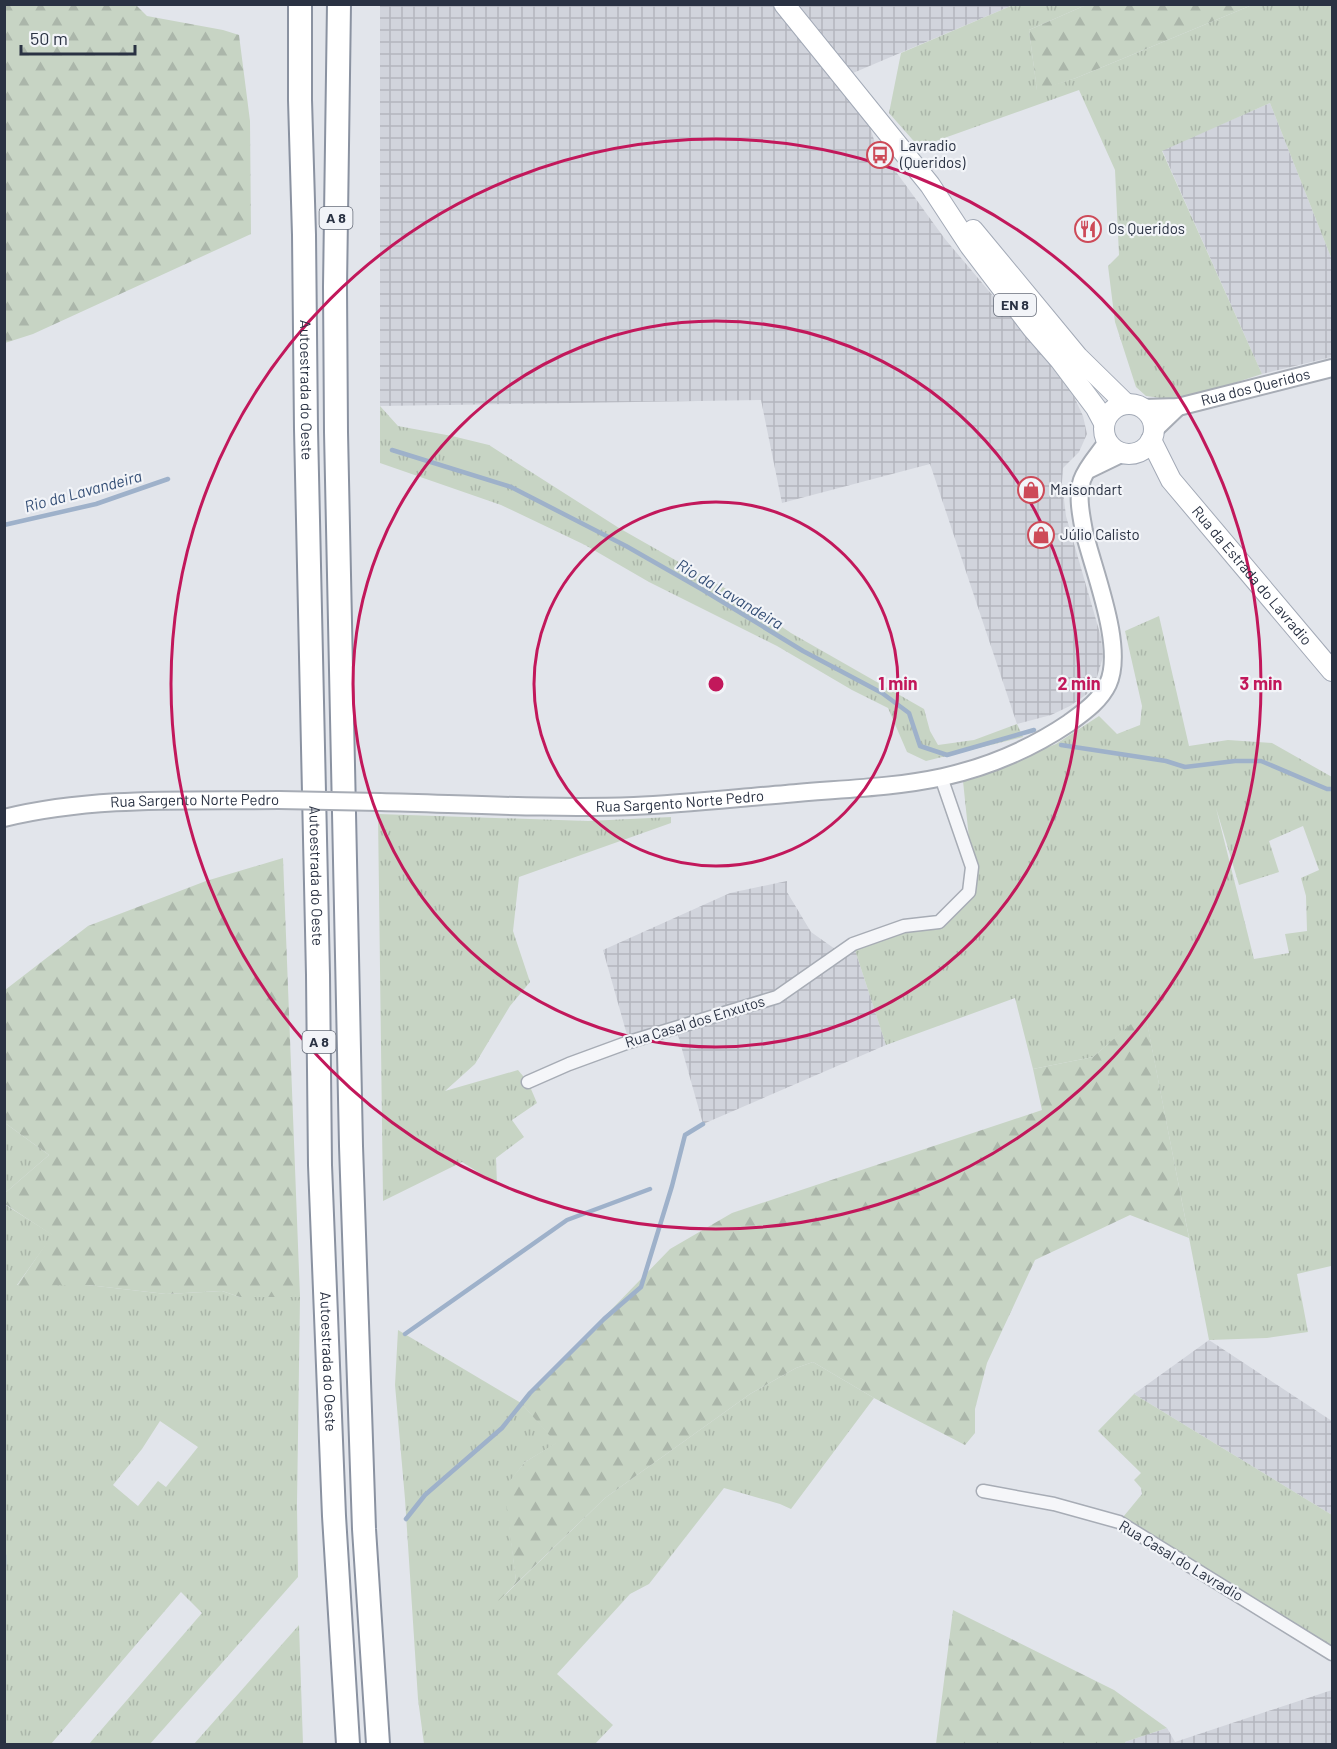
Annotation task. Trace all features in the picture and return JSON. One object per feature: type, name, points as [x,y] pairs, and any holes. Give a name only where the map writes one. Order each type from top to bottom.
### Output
[{"type":"highway","name":"Autoestrada do Oeste","points":[[300,4],[320,1177],[333,1505],[348,1744]]},
{"type":"highway","name":"Autoestrada do Oeste","points":[[339,4],[335,287],[336,421],[351,1146],[364,1529],[378,1744]]},
{"type":"main road","name":"Rua da Estrada do Lavradio","points":[[784,4],[930,185],[980,237],[1040,324],[1116,443],[1171,480],[1332,671]]},
{"type":"main road","name":"Rua da Estrada do Lavradio","points":[[1040,324],[1153,422],[1153,435],[1171,480]]},
{"type":"main road","points":[[1135,406],[1112,410],[1116,443],[1139,452],[1153,435]]},
{"type":"street","name":"Rua dos Queridos","points":[[1135,406],[1178,407],[1332,368]]},
{"type":"street","name":"Rua dos Queridos","points":[[1153,435],[1178,407]]},
{"type":"street","name":"Rua Sargento Norte Pedro","points":[[4,818],[67,806],[121,801],[279,800],[635,806],[877,786],[940,777],[988,763],[1041,739],[1079,716],[1103,694],[1109,682],[1113,661],[1112,639],[1087,544],[1080,492],[1086,471],[1116,443]]},
{"type":"street","name":"Rua Casal dos Enxutos","points":[[528,1082],[629,1042],[777,997],[853,944],[904,926],[939,922],[969,892],[972,867],[940,777]]},
{"type":"street","name":"Rua Casal do Lavradio","points":[[983,1491],[1054,1504],[1119,1522],[1332,1654]]},
{"type":"shaded area","points":[[380,5],[1013,5],[853,73],[875,143],[945,239],[1037,348],[1065,377],[1083,416],[1087,434],[1079,452],[1063,468],[1062,483],[1066,516],[1101,637],[1103,657],[1097,677],[1087,694],[1051,715],[1017,724],[930,464],[782,503],[761,400],[380,406]]},
{"type":"shaded area","points":[[1270,103],[1332,260],[1332,357],[1262,374],[1162,150]]},
{"type":"shaded area","points":[[787,881],[787,892],[811,932],[835,949],[853,944],[886,1045],[703,1124],[676,1028],[629,1042],[603,950],[730,893]]},
{"type":"shaded area","points":[[1209,1340],[1332,1421],[1332,1515],[1134,1394]]},
{"type":"shaded area","points":[[1332,1690],[1332,1744],[1126,1744],[1125,1742],[1167,1728],[1175,1742]]},
{"type":"green space","points":[[5,4],[136,5],[147,16],[239,35],[250,121],[251,234],[33,334],[5,343]]},
{"type":"green space","points":[[1013,5],[1086,5],[1029,30],[1037,90],[1076,78],[1252,5],[1332,5],[1332,260],[1270,103],[1162,151],[1262,374],[1194,396],[1174,400],[1146,396],[1136,387],[1115,322],[1108,266],[1119,255],[1115,170],[1079,90],[919,147],[889,113],[901,53]]},
{"type":"green space","points":[[1086,5],[1252,5],[1076,78],[1037,91],[1029,30]]},
{"type":"green space","points":[[380,406],[398,426],[489,445],[619,528],[728,590],[791,633],[924,709],[930,731],[938,745],[974,740],[1017,724],[1023,737],[926,761],[907,752],[888,708],[852,690],[777,646],[649,582],[585,545],[501,505],[380,463]]},
{"type":"green space","points":[[1159,616],[1189,746],[1228,740],[1272,743],[1332,777],[1332,1272],[1331,1266],[1297,1274],[1308,1332],[1267,1338],[1209,1340],[1145,1013],[1093,1057],[1033,1069],[1015,998],[886,1045],[853,944],[939,922],[969,892],[972,867],[963,781],[1056,744],[1099,716],[1117,734],[1140,725],[1142,706],[1125,631]],"holes":[[[1216,808],[1239,885],[1279,872],[1269,841],[1303,826],[1319,870],[1301,878],[1306,896],[1307,931],[1285,934],[1289,953],[1254,959]]]},
{"type":"green space","points":[[378,814],[588,821],[671,817],[671,823],[519,877],[513,931],[530,982],[510,1006],[475,1064],[445,1091],[518,1070],[528,1082],[537,1103],[512,1120],[524,1137],[496,1158],[497,1184],[462,1162],[383,1201]]},
{"type":"green space","points":[[283,858],[300,1297],[240,1297],[222,1291],[166,1294],[88,1285],[17,1286],[52,1235],[5,1204],[5,1193],[49,1155],[5,1123],[5,990],[88,926],[206,881]]},
{"type":"green space","points":[[1145,1012],[1189,1238],[1130,1215],[1035,1260],[987,1363],[975,1409],[975,1433],[965,1445],[874,1398],[813,1362],[796,1368],[750,1394],[605,1498],[494,1605],[516,1581],[504,1488],[525,1462],[556,1443],[521,1403],[670,1249],[732,1213],[1042,1110],[1033,1069],[1093,1057]]},
{"type":"green space","points":[[5,1123],[49,1155],[5,1193]]},
{"type":"green space","points":[[4,1204],[53,1235],[17,1285],[88,1285],[166,1294],[222,1291],[240,1297],[300,1297],[298,1577],[150,1744],[89,1744],[202,1613],[181,1592],[51,1744],[5,1744]],"holes":[[[160,1421],[198,1447],[166,1487],[158,1481],[138,1506],[113,1485],[142,1449]]]},
{"type":"green space","points":[[398,1330],[521,1403],[557,1443],[525,1462],[505,1488],[516,1581],[504,1596],[605,1498],[750,1394],[796,1368],[813,1362],[874,1398],[791,1509],[724,1488],[649,1584],[630,1594],[557,1674],[613,1725],[595,1744],[424,1744],[418,1699],[395,1385]]},
{"type":"green space","points":[[1134,1394],[1332,1515],[1332,1654],[1119,1522],[1142,1494],[1141,1488],[1134,1480],[1141,1473],[1098,1431]]},
{"type":"green space","points":[[953,1610],[1114,1690],[1167,1728],[1125,1742],[1126,1744],[936,1744]]},
{"type":"green space","points":[[299,1625],[303,1744],[194,1744]]},
{"type":"waterway","name":"Rio da Lavandeira","points":[[392,450],[511,487],[626,546],[803,651],[882,693],[909,713],[920,746],[947,755],[1034,730]]},
{"type":"waterway","name":"Rio da Lavandeira","points":[[4,525],[96,504],[168,479]]},
{"type":"waterway","name":"Rio da Lavandeira","points":[[1061,745],[1166,761],[1185,767],[1235,761],[1261,761],[1327,789],[1332,789]]},
{"type":"waterway","points":[[406,1519],[425,1495],[502,1428],[530,1393],[604,1319],[641,1287],[685,1135],[703,1124]]},
{"type":"waterway","points":[[405,1334],[567,1220],[650,1189]]},
{"type":"waterway","points":[[4,1555],[4,1566]]},
{"type":"place","name":"Lavradio (Queridos)","points":[[880,155]]},
{"type":"place","name":"Os Queridos","points":[[1088,229]]},
{"type":"place","name":"Maisondart","points":[[1031,490]]},
{"type":"place","name":"Júlio Calisto","points":[[1041,535]]}]
